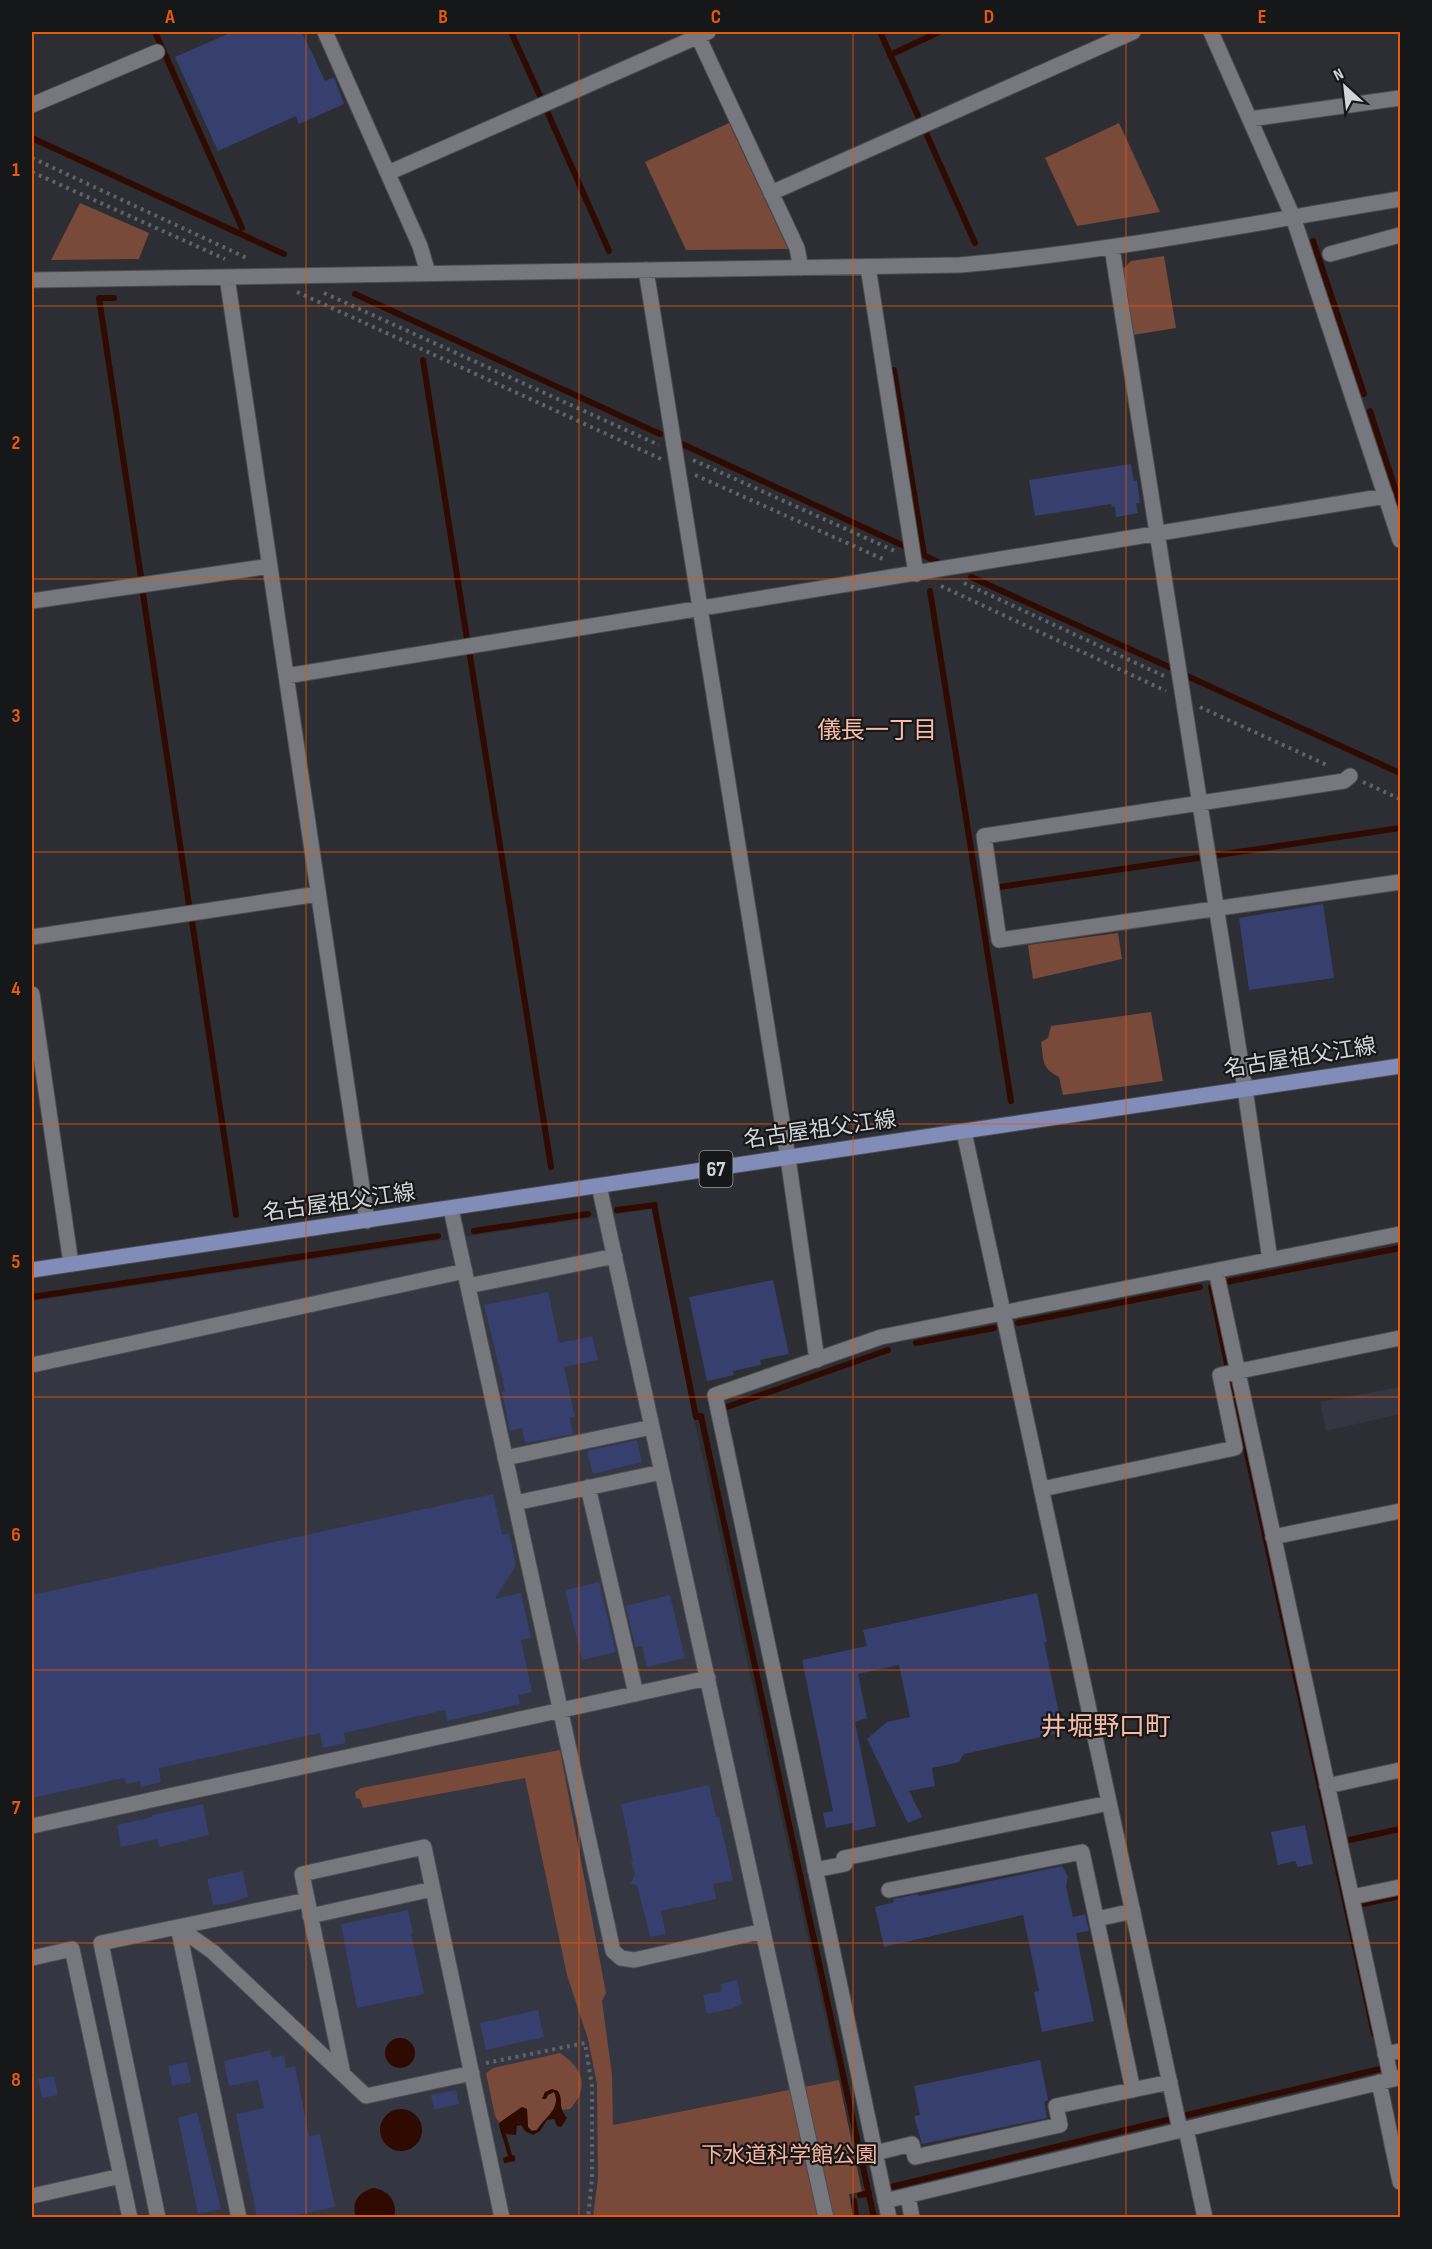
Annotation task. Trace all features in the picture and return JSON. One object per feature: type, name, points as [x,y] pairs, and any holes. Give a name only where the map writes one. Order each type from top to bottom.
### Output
[{"type":"main road","name":"名古屋祖父江線","points":[[32,1270],[1401,1066]]},
{"type":"street","points":[[325,32],[420,246],[428,273]]},
{"type":"street","points":[[771,193],[1133,32]]},
{"type":"street","points":[[1211,32],[1293,217],[1401,540]]},
{"type":"street","points":[[388,173],[700,33],[797,248],[801,268]]},
{"type":"street","points":[[32,105],[157,51]]},
{"type":"street","points":[[1250,119],[1401,98]]},
{"type":"street","points":[[32,280],[229,269],[428,273],[960,265],[1035,259],[1112,248],[1401,199]]},
{"type":"street","points":[[1330,254],[1401,235]]},
{"type":"street","points":[[1112,248],[1270,1260]]},
{"type":"street","points":[[868,267],[915,567]]},
{"type":"street","points":[[229,269],[270,566],[367,1221]]},
{"type":"street","points":[[646,270],[788,1158],[817,1360]]},
{"type":"street","points":[[286,676],[700,610],[915,567],[938,571],[1386,496]]},
{"type":"street","points":[[32,601],[270,566]]},
{"type":"street","points":[[1350,776],[1344,781],[984,836],[999,940],[1401,882]]},
{"type":"street","points":[[32,937],[318,894]]},
{"type":"street","points":[[32,994],[71,1264]]},
{"type":"street","points":[[964,1132],[1170,2082],[1205,2217]]},
{"type":"street","points":[[599,1186],[826,2217]]},
{"type":"street","points":[[451,1209],[613,1951],[621,1958],[634,1960],[763,1930]]},
{"type":"street","points":[[889,2217],[715,1395],[881,1337],[1401,1234]]},
{"type":"street","points":[[32,1365],[466,1278],[615,1256]]},
{"type":"street","points":[[1216,1271],[1352,1897],[1393,2052],[1390,2080],[1401,2182]]},
{"type":"street","points":[[1042,1490],[1235,1448],[1220,1375],[1401,1338]]},
{"type":"street","points":[[505,1458],[652,1427]]},
{"type":"street","points":[[515,1503],[662,1472]]},
{"type":"street","points":[[588,1487],[636,1694]]},
{"type":"street","points":[[1273,1537],[1401,1510]]},
{"type":"street","points":[[32,1826],[708,1678]]},
{"type":"street","points":[[1327,1786],[1401,1770]]},
{"type":"street","points":[[815,1870],[845,1864],[844,1858],[1109,1803]]},
{"type":"street","points":[[343,2074],[302,1874],[424,1847],[502,2217]]},
{"type":"street","points":[[889,1890],[1082,1852],[1133,2090]]},
{"type":"street","points":[[1352,1897],[1401,1887]]},
{"type":"street","points":[[310,1916],[433,1889]]},
{"type":"street","points":[[158,2217],[101,1943],[307,1900]]},
{"type":"street","points":[[1097,1918],[1133,1911]]},
{"type":"street","points":[[178,1927],[213,1952],[366,2096],[471,2070]]},
{"type":"street","points":[[178,1927],[239,2217]]},
{"type":"street","points":[[32,1958],[72,1949],[130,2217]]},
{"type":"street","points":[[885,2201],[1390,2080]]},
{"type":"street","points":[[875,2153],[912,2144],[915,2157],[1060,2126],[1056,2106],[1170,2082]]},
{"type":"street","points":[[32,2196],[121,2176]]},
{"type":"street","points":[[908,2196],[912,2217]]},
{"type":"path","points":[[32,158],[255,261]]},
{"type":"path","points":[[32,172],[229,269]]},
{"type":"path","points":[[293,290],[676,459],[1182,691]]},
{"type":"path","points":[[319,291],[676,459],[915,567]]},
{"type":"path","points":[[938,571],[1350,776],[1401,799]]},
{"type":"path","points":[[471,2070],[585,2043],[592,2086],[592,2180],[588,2217]]},
{"type":"shaded area","points":[[652,1209],[695,1423],[839,2080],[613,2125],[608,2217],[32,2217],[32,1301]]},
{"type":"shaded area","points":[[1400,1387],[1400,1414],[1326,1431],[1320,1402]]},
{"type":"shaded area","points":[[400,2038],[406,2039],[414,2047],[414,2059],[406,2067],[400,2068],[394,2067],[386,2059],[385,2053],[386,2047],[394,2039]]},
{"type":"shaded area","points":[[552,2089],[558,2091],[562,2110],[567,2118],[561,2127],[557,2126],[554,2119],[547,2120],[540,2131],[533,2135],[525,2131],[521,2125],[517,2126],[516,2135],[506,2134],[515,2161],[504,2163],[503,2158],[508,2156],[499,2123],[522,2107],[527,2109],[528,2127],[532,2131],[537,2130],[556,2103],[554,2092],[546,2099],[542,2099],[545,2092]]},
{"type":"shaded area","points":[[401,2109],[416,2115],[422,2130],[416,2145],[401,2151],[386,2145],[380,2130],[386,2115]]},
{"type":"shaded area","points":[[373,2188],[384,2191],[391,2198],[395,2206],[394,2217],[356,2217],[354,2207],[357,2199],[363,2192]]},
{"type":"green space","points":[[729,123],[788,249],[686,250],[645,162]]},
{"type":"green space","points":[[1119,123],[1160,212],[1077,226],[1045,158]]},
{"type":"green space","points":[[80,203],[149,233],[139,259],[51,260]]},
{"type":"green space","points":[[1164,256],[1176,328],[1133,335],[1123,269],[1131,261]]},
{"type":"green space","points":[[1118,933],[1122,959],[1033,979],[1028,945]]},
{"type":"green space","points":[[1151,1012],[1163,1081],[1063,1095],[1059,1077],[1046,1067],[1043,1059],[1041,1042],[1048,1038],[1051,1026]]},
{"type":"green space","name":"下水道科学館公園","points":[[560,1750],[606,1993],[602,2001],[612,2075],[613,2125],[839,2080],[862,2192],[849,2194],[853,2217],[593,2217],[598,2178],[597,2084],[588,2039],[567,1975],[525,1778],[363,1808],[355,1792],[361,1788]]},
{"type":"green space","points":[[560,2053],[579,2072],[582,2086],[570,2109],[561,2110],[560,2095],[552,2089],[549,2095],[554,2092],[556,2103],[537,2130],[532,2131],[528,2127],[527,2109],[522,2107],[499,2123],[495,2116],[486,2073],[493,2068]]},
{"type":"building","points":[[232,32],[302,32],[325,81],[334,77],[344,104],[299,124],[296,116],[218,151],[175,57]]},
{"type":"building","points":[[1131,464],[1134,481],[1137,480],[1140,503],[1136,503],[1138,513],[1116,517],[1115,506],[1112,507],[1111,504],[1035,516],[1029,480]]},
{"type":"building","points":[[1323,904],[1334,978],[1249,990],[1239,918]]},
{"type":"building","points":[[773,1280],[789,1354],[760,1360],[761,1365],[733,1371],[734,1375],[707,1381],[689,1297]]},
{"type":"building","points":[[548,1292],[559,1343],[592,1336],[598,1360],[564,1367],[575,1417],[570,1418],[573,1434],[525,1443],[522,1428],[510,1431],[502,1392],[505,1391],[484,1305]]},
{"type":"building","points":[[637,1440],[642,1462],[593,1474],[587,1451]]},
{"type":"building","points":[[493,1494],[502,1535],[509,1533],[516,1565],[495,1599],[521,1593],[531,1638],[521,1640],[532,1692],[518,1695],[520,1704],[447,1721],[445,1710],[344,1733],[346,1743],[323,1748],[320,1733],[159,1768],[161,1782],[141,1787],[140,1781],[126,1784],[124,1778],[32,1798],[32,1595]]},
{"type":"building","points":[[599,1582],[616,1652],[582,1660],[565,1590]]},
{"type":"building","points":[[1037,1593],[1047,1642],[1044,1642],[1063,1732],[964,1754],[959,1762],[932,1768],[935,1786],[909,1791],[922,1817],[908,1823],[867,1739],[887,1722],[910,1717],[899,1665],[858,1674],[867,1718],[855,1722],[876,1826],[854,1831],[853,1823],[826,1828],[823,1813],[833,1811],[802,1660],[867,1646],[863,1630]]},
{"type":"building","points":[[670,1595],[685,1658],[647,1667],[642,1646],[635,1647],[626,1606]]},
{"type":"building","points":[[709,1785],[716,1817],[719,1817],[733,1880],[713,1884],[716,1899],[661,1911],[666,1934],[650,1937],[637,1885],[630,1884],[635,1875],[621,1804]]},
{"type":"building","points":[[203,1804],[209,1835],[159,1847],[157,1839],[121,1847],[117,1825]]},
{"type":"building","points":[[1305,1825],[1313,1864],[1298,1867],[1295,1861],[1278,1865],[1271,1832]]},
{"type":"building","points":[[1062,1866],[1068,1877],[1066,1886],[1073,1917],[1085,1914],[1089,1931],[1076,1933],[1094,2021],[1042,2032],[1034,1992],[1039,1991],[1023,1915],[884,1947],[875,1907],[894,1902],[893,1899],[918,1894],[919,1896]]},
{"type":"building","points":[[243,1871],[248,1897],[213,1905],[207,1879]]},
{"type":"building","points":[[408,1910],[424,1994],[357,2008],[341,1924]]},
{"type":"building","points":[[737,1980],[742,2004],[707,2014],[703,1995],[722,1991],[721,1984]]},
{"type":"building","points":[[538,2010],[544,2037],[486,2050],[480,2023]]},
{"type":"building","points":[[270,2050],[272,2058],[284,2055],[286,2068],[295,2066],[309,2136],[320,2134],[335,2207],[297,2215],[297,2217],[257,2217],[236,2114],[264,2108],[258,2080],[229,2086],[224,2061]]},
{"type":"building","points":[[1040,2060],[1048,2100],[1044,2102],[1047,2118],[922,2144],[914,2116],[920,2115],[914,2086]]},
{"type":"building","points":[[187,2062],[191,2082],[172,2086],[168,2066]]},
{"type":"building","points":[[54,2076],[58,2095],[42,2098],[38,2079]]},
{"type":"building","points":[[456,2090],[459,2104],[434,2110],[431,2095]]},
{"type":"building","points":[[197,2112],[221,2209],[198,2214],[178,2118]]},
{"type":"waterway","points":[[155,32],[242,228]]},
{"type":"waterway","points":[[511,32],[541,98]]},
{"type":"waterway","points":[[880,32],[918,116]]},
{"type":"waterway","points":[[890,55],[939,32]]},
{"type":"waterway","points":[[546,109],[609,251]]},
{"type":"waterway","points":[[926,133],[975,243]]},
{"type":"waterway","points":[[32,138],[284,254]]},
{"type":"waterway","points":[[1313,241],[1364,394]]},
{"type":"waterway","points":[[355,294],[660,434]]},
{"type":"waterway","points":[[114,298],[99,298],[141,577]]},
{"type":"waterway","points":[[423,360],[467,639]]},
{"type":"waterway","points":[[894,370],[924,555]]},
{"type":"waterway","points":[[1370,411],[1400,504]]},
{"type":"waterway","points":[[682,444],[904,546]]},
{"type":"waterway","points":[[921,554],[942,564]]},
{"type":"waterway","points":[[971,577],[1169,667]]},
{"type":"waterway","points":[[930,591],[1011,1101]]},
{"type":"waterway","points":[[143,594],[189,905]]},
{"type":"waterway","points":[[470,656],[551,1167]]},
{"type":"waterway","points":[[1187,676],[1400,773]]},
{"type":"waterway","points":[[1218,855],[1400,828]]},
{"type":"waterway","points":[[999,887],[1198,858]]},
{"type":"waterway","points":[[192,921],[236,1215]]},
{"type":"waterway","points":[[654,1205],[696,1417],[701,1416],[874,2218]]},
{"type":"waterway","points":[[617,1210],[655,1205]]},
{"type":"waterway","points":[[474,1231],[588,1214]]},
{"type":"waterway","points":[[32,1297],[438,1236]]},
{"type":"waterway","points":[[1226,1282],[1400,1248]]},
{"type":"waterway","points":[[1018,1323],[1200,1287]]},
{"type":"waterway","points":[[1211,1287],[1227,1364]]},
{"type":"waterway","points":[[916,1343],[994,1328]]},
{"type":"waterway","points":[[727,1407],[888,1350]]},
{"type":"waterway","points":[[1231,1380],[1374,2034]]},
{"type":"waterway","points":[[1349,1840],[1400,1829]]},
{"type":"waterway","points":[[1363,1904],[1400,1896]]},
{"type":"waterway","points":[[1187,2115],[1380,2069]]},
{"type":"waterway","points":[[891,2187],[1171,2119]]},
{"type":"waterway","points":[[860,2195],[869,2193]]},
{"type":"waterway","points":[[854,2201],[856,2218]]},
{"type":"district","name":"儀長一丁目","points":[[877,730]]},
{"type":"district","name":"井堀野口町","points":[[1106,1727]]}]
